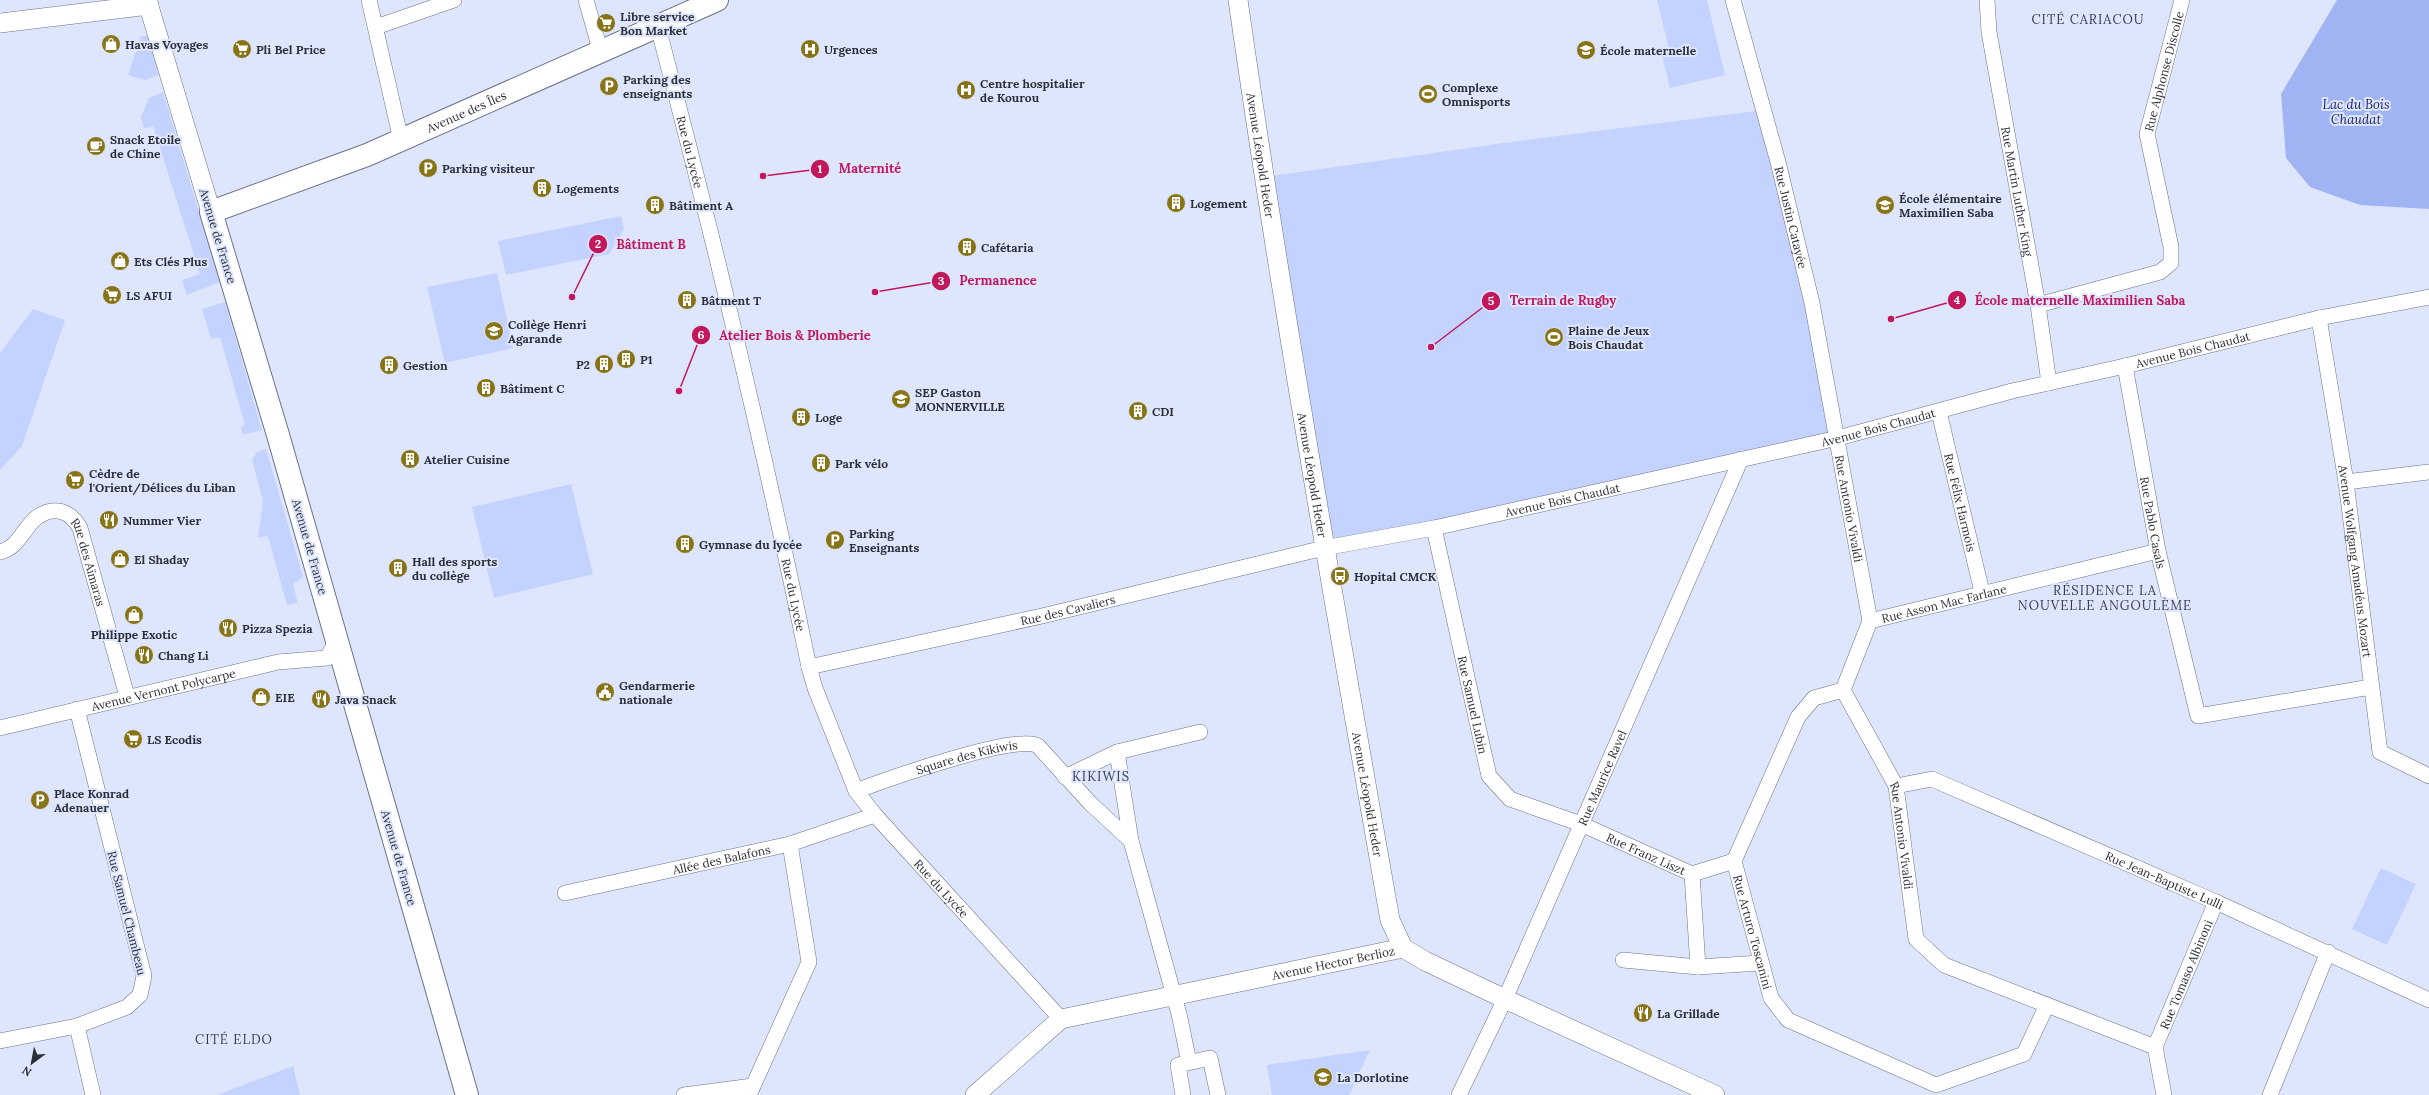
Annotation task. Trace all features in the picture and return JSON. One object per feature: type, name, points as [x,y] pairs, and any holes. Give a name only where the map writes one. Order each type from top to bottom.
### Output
[{"type":"main road","name":"Avenue des Îles","points":[[211,212],[368,155],[658,27],[711,1]]},
{"type":"main road","name":"Avenue de France","points":[[211,212],[336,655],[467,1095]]},
{"type":"street","points":[[369,0],[401,140]]},
{"type":"street","points":[[376,27],[454,0]]},
{"type":"street","points":[[586,0],[601,52]]},
{"type":"street","name":"Avenue Léopold Heder","points":[[1238,0],[1264,178],[1324,548],[1390,920],[1403,948]]},
{"type":"street","name":"Rue Justin Catayée","points":[[1732,0],[1778,162],[1809,287],[1838,438]]},
{"type":"street","name":"Rue Martin Luther King","points":[[1987,0],[1989,32],[2038,305],[2049,383]]},
{"type":"street","points":[[1989,32],[1997,0]]},
{"type":"street","name":"Rue Alphonse Discolle","points":[[2038,305],[2160,272],[2170,263],[2171,247],[2147,134],[2182,0]]},
{"type":"street","points":[[0,23],[148,3]]},
{"type":"street","name":"Avenue de France","points":[[148,3],[211,212]]},
{"type":"street","name":"Rue du Lycée","points":[[658,27],[729,299],[770,475],[809,667],[815,688],[856,791],[875,815],[1061,1019]]},
{"type":"street","name":"Avenue Bois Chaudat","points":[[1324,548],[1434,528],[1838,438],[2049,383],[2125,366],[2319,318],[2429,297]]},
{"type":"street","name":"Avenue Wolfgang Amadéus Mozart","points":[[2319,318],[2346,482],[2380,752],[2429,776]]},
{"type":"street","name":"Rue Pablo Casals","points":[[2125,366],[2158,551],[2198,716],[2371,687]]},
{"type":"street","name":"Rue Félix Harmois","points":[[1939,412],[1982,592]]},
{"type":"street","name":"Rue Antonio Vivaldi","points":[[1838,438],[1870,621]]},
{"type":"street","name":"Rue Maurice Ravel","points":[[1459,1095],[1505,998],[1741,459]]},
{"type":"street","points":[[2346,482],[2429,472]]},
{"type":"street","name":"Rue des Aïmaras","points":[[0,552],[12,546],[36,518],[52,511],[64,511],[75,518],[80,528],[127,696]]},
{"type":"street","name":"Rue Samuel Lubin","points":[[1434,528],[1489,776],[1510,799],[1581,824]]},
{"type":"street","name":"Rue des Cavaliers","points":[[809,667],[1042,616],[1324,548]]},
{"type":"street","name":"Rue Asson Mac Farlane","points":[[1870,621],[1982,592],[2158,551]]},
{"type":"street","points":[[1843,690],[1870,621]]},
{"type":"street","name":"Avenue Vernont Polycarpe","points":[[0,728],[127,696],[278,662],[336,655]]},
{"type":"street","name":"Rue Antonio Vivaldi","points":[[1843,690],[1896,786],[1916,939],[1944,965],[2155,1047]]},
{"type":"street","name":"Rue Arturo Toscanini","points":[[1843,690],[1814,698],[1798,717],[1734,861],[1760,963],[1771,998],[1788,1020],[1937,1090],[2024,1054],[2047,1005]]},
{"type":"street","name":"Rue Samuel Chambeau","points":[[0,1041],[77,1026],[127,1007],[135,1002],[143,988],[144,976],[77,709]]},
{"type":"street","points":[[1065,777],[1117,752],[1200,732]]},
{"type":"street","name":"Square des Kikiwis","points":[[856,791],[895,776],[1005,745],[1028,742],[1038,746],[1065,777],[1131,841]]},
{"type":"street","points":[[1117,752],[1131,841],[1174,996],[1189,1062]]},
{"type":"street","name":"Rue Jean-Baptiste Lulli","points":[[1896,786],[1932,779],[2216,902],[2328,952],[2429,1000]]},
{"type":"street","name":"Allée des Balafons","points":[[565,893],[790,844],[875,815]]},
{"type":"street","name":"Rue Franz Liszt","points":[[1581,824],[1692,874],[1734,861]]},
{"type":"street","points":[[684,1095],[751,1091],[808,962],[790,844]]},
{"type":"street","points":[[1692,874],[1698,967]]},
{"type":"street","name":"Rue Tomaso Albinoni","points":[[2155,1047],[2216,902]]},
{"type":"street","name":"Avenue Hector Berlioz","points":[[975,1095],[1061,1019],[1403,948],[1425,961],[1715,1095]]},
{"type":"street","points":[[2270,1095],[2328,952]]},
{"type":"street","points":[[1623,960],[1698,967],[1760,963]]},
{"type":"street","points":[[77,1026],[93,1095]]},
{"type":"street","points":[[2155,1047],[2164,1095]]},
{"type":"street","points":[[1183,1095],[1178,1067],[1189,1062],[1211,1058],[1218,1095]]},
{"type":"shaded area","points":[[1657,0],[1707,0],[1725,75],[1670,88],[1661,51],[1669,49]]},
{"type":"shaded area","points":[[141,36],[149,36],[159,75],[145,80],[128,75]]},
{"type":"shaded area","points":[[163,92],[220,282],[187,295],[182,280],[200,274],[153,126],[144,129],[141,117],[149,98]]},
{"type":"shaded area","name":"Plaine de Jeux Bois Chaudat","points":[[1764,110],[1838,438],[1324,548],[1264,177],[1518,141]]},
{"type":"shaded area","points":[[621,216],[624,229],[609,254],[506,275],[498,241]]},
{"type":"shaded area","points":[[497,273],[513,348],[445,363],[427,287]]},
{"type":"shaded area","points":[[225,302],[262,430],[243,435],[241,427],[245,425],[220,337],[211,339],[202,309]]},
{"type":"shaded area","points":[[33,309],[65,320],[22,446],[0,470],[0,353]]},
{"type":"shaded area","points":[[266,449],[303,577],[293,584],[298,603],[287,605],[268,536],[258,538],[263,501],[252,460],[257,452]]},
{"type":"shaded area","points":[[571,484],[593,574],[494,598],[472,507]]},
{"type":"shaded area","points":[[2381,868],[2416,884],[2387,945],[2352,929]]},
{"type":"shaded area","points":[[1370,1050],[1349,1095],[1272,1095],[1267,1065]]},
{"type":"shaded area","points":[[293,1066],[300,1095],[217,1095]]},
{"type":"water","name":"Lac du Bois Chaudat","points":[[2337,0],[2429,0],[2429,209],[2360,205],[2310,187],[2286,158],[2281,94]]},
{"type":"place","name":"Libre service Bon Market","points":[[606,23]]},
{"type":"place","name":"Havas Voyages","points":[[111,44]]},
{"type":"place","name":"Pli Bel Price","points":[[242,49]]},
{"type":"place","name":"Urgences","points":[[810,49]]},
{"type":"place","name":"École maternelle","points":[[1586,50]]},
{"type":"place","name":"Parking des enseignants","points":[[609,86]]},
{"type":"place","name":"Centre hospitalier de Kourou","points":[[966,90]]},
{"type":"place","name":"Complexe Omnisports","points":[[1428,94]]},
{"type":"place","name":"Snack Etoile de Chine","points":[[96,146]]},
{"type":"place","name":"Parking visiteur","points":[[428,168]]},
{"type":"place","name":"Maternité","points":[[763,176]]},
{"type":"place","name":"Logements","points":[[542,188]]},
{"type":"place","name":"Logement","points":[[1176,203]]},
{"type":"place","name":"Bâtiment A","points":[[655,205]]},
{"type":"place","name":"École élémentaire Maximilien Saba","points":[[1885,205]]},
{"type":"place","name":"Cafétaria","points":[[967,247]]},
{"type":"place","name":"Ets Clés Plus","points":[[120,261]]},
{"type":"place","name":"Permanence","points":[[875,292]]},
{"type":"place","name":"LS AFUI","points":[[112,295]]},
{"type":"place","name":"Bâtiment B","points":[[572,297]]},
{"type":"place","name":"Bâtment T","points":[[687,300]]},
{"type":"place","name":"École maternelle Maximilien Saba","points":[[1891,319]]},
{"type":"place","name":"Collège Henri Agarande","points":[[494,331]]},
{"type":"place","name":"Plaine de Jeux Bois Chaudat","points":[[1554,337]]},
{"type":"place","name":"Terrain de Rugby","points":[[1431,347]]},
{"type":"place","name":"P1","points":[[626,359]]},
{"type":"place","name":"P2","points":[[604,364]]},
{"type":"place","name":"Gestion","points":[[389,365]]},
{"type":"place","name":"Bâtiment C","points":[[486,388]]},
{"type":"place","name":"Atelier Bois & Plomberie","points":[[679,391]]},
{"type":"place","name":"SEP Gaston MONNERVILLE","points":[[901,399]]},
{"type":"place","name":"CDI","points":[[1138,411]]},
{"type":"place","name":"Loge","points":[[801,417]]},
{"type":"place","name":"Atelier Cuisine","points":[[410,459]]},
{"type":"place","name":"Park vélo","points":[[821,463]]},
{"type":"place","name":"Cèdre de l'Orient/Délices du Liban","points":[[75,480]]},
{"type":"place","name":"Nummer Vier","points":[[109,520]]},
{"type":"place","name":"Parking Enseignants","points":[[835,540]]},
{"type":"place","name":"Gymnase du lycée","points":[[685,544]]},
{"type":"place","name":"El Shaday","points":[[120,559]]},
{"type":"place","name":"Hall des sports du collège","points":[[398,568]]},
{"type":"place","name":"Hopital CMCK","points":[[1340,576]]},
{"type":"place","name":"Philippe Exotic","points":[[134,615]]},
{"type":"place","name":"Pizza Spezia","points":[[228,628]]},
{"type":"place","name":"Chang Li","points":[[144,655]]},
{"type":"place","name":"Gendarmerie nationale","points":[[605,692]]},
{"type":"place","name":"EIE","points":[[261,697]]},
{"type":"place","name":"Java Snack","points":[[321,699]]},
{"type":"place","name":"LS Ecodis","points":[[133,739]]},
{"type":"place","name":"Place Konrad Adenauer","points":[[40,800]]},
{"type":"place","name":"La Grillade","points":[[1643,1013]]},
{"type":"place","name":"La Dorlotine","points":[[1323,1077]]},
{"type":"district","name":"CITÉ CARIACOU","points":[[2088,19]]},
{"type":"district","name":"RÉSIDENCE LA NOUVELLE ANGOULÈME","points":[[2105,598]]},
{"type":"district","name":"KIKIWIS","points":[[1101,776]]},
{"type":"district","name":"CITÉ ELDO","points":[[234,1039]]}]
